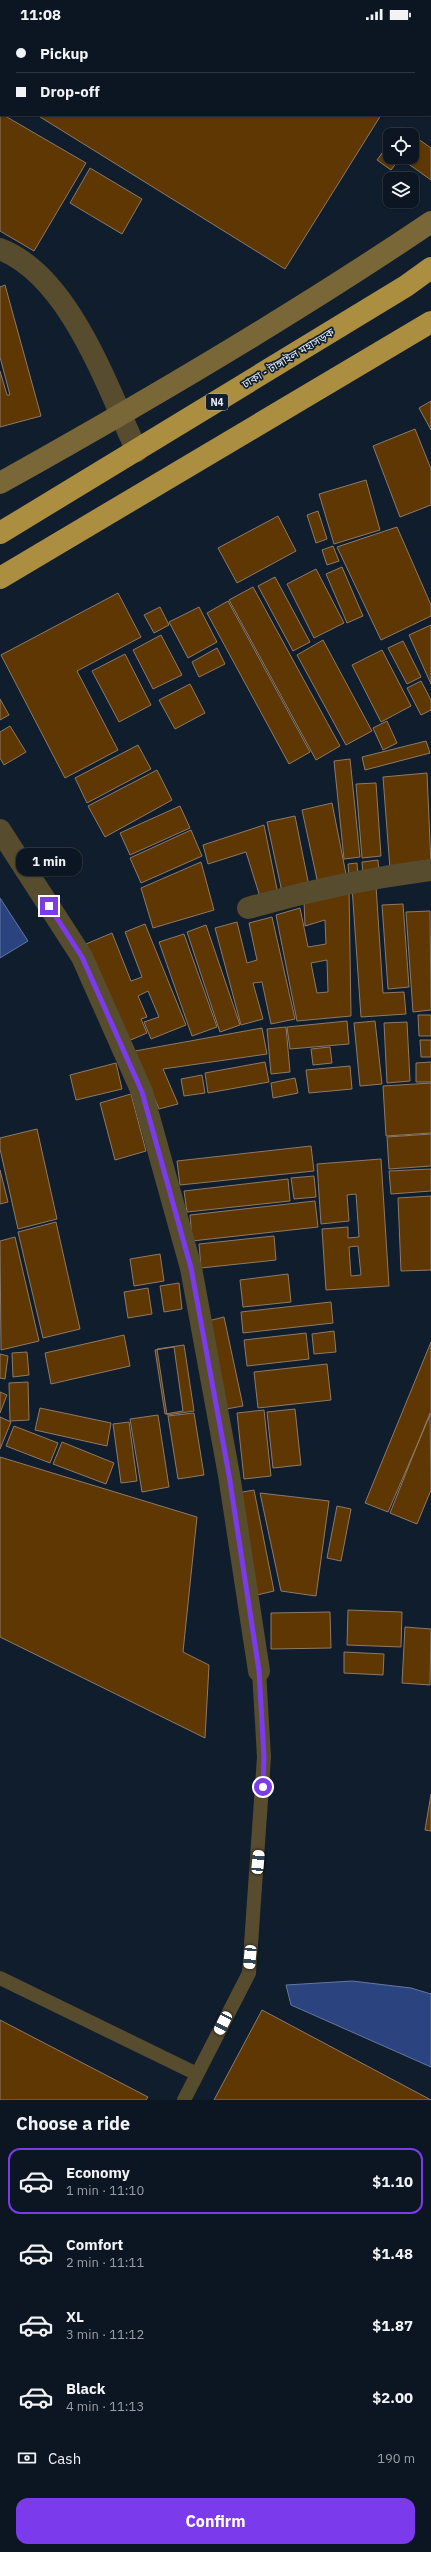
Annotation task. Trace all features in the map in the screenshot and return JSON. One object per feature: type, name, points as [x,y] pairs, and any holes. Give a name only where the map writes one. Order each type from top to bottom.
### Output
[{"type":"highway","name":"ঢাকা - টাঙ্গাইল মহাসড়ক","points":[[0,533],[406,286],[431,268]]},
{"type":"highway","points":[[0,578],[431,322]]},
{"type":"main road","points":[[0,483],[120,416],[359,270],[431,222]]},
{"type":"street","points":[[0,249],[18,256],[34,271],[49,286],[78,324],[137,451]]},
{"type":"street","points":[[0,830],[82,957],[142,1092],[191,1268],[229,1475],[259,1671]]},
{"type":"street","points":[[248,908],[291,896],[379,877],[431,870]]},
{"type":"lane","points":[[184,2100],[249,1973],[264,1757],[259,1671]]},
{"type":"lane","points":[[0,1978],[198,2074]]},
{"type":"water","points":[[0,898],[28,941],[0,958]]},
{"type":"water","points":[[352,1981],[411,1988],[431,1994],[431,2067],[291,2005],[286,1985]]},
{"type":"building","points":[[0,116],[5,116],[86,163],[34,251],[0,231]]},
{"type":"building","points":[[39,116],[380,116],[285,269]]},
{"type":"building","points":[[419,140],[431,148],[431,180],[408,164],[419,164]]},
{"type":"building","points":[[383,152],[383,164],[396,164],[391,170],[377,160]]},
{"type":"building","points":[[90,168],[142,199],[122,234],[70,203]]},
{"type":"building","points":[[5,285],[41,416],[0,427],[0,371],[7,395],[10,395],[0,357],[0,287]]},
{"type":"building","points":[[431,401],[431,430],[419,408]]},
{"type":"building","points":[[415,429],[431,469],[431,505],[400,517],[373,446]]},
{"type":"building","points":[[366,480],[380,530],[334,544],[319,494]]},
{"type":"building","points":[[318,511],[327,539],[316,543],[307,515]]},
{"type":"building","points":[[278,516],[296,551],[237,583],[218,548]]},
{"type":"building","points":[[397,527],[431,605],[431,616],[381,640],[337,547]]},
{"type":"building","points":[[333,546],[339,561],[327,565],[322,550]]},
{"type":"building","points":[[342,567],[363,616],[347,623],[326,574]]},
{"type":"building","points":[[316,569],[344,623],[314,638],[287,584]]},
{"type":"building","points":[[275,577],[310,642],[293,651],[258,586]]},
{"type":"building","points":[[253,587],[340,746],[316,760],[229,600]]},
{"type":"building","points":[[118,593],[141,637],[77,671],[118,750],[65,778],[1,655]]},
{"type":"building","points":[[228,601],[310,752],[289,764],[207,613]]},
{"type":"building","points":[[160,607],[169,625],[154,633],[144,615]]},
{"type":"building","points":[[199,607],[217,642],[188,658],[169,622]]},
{"type":"building","points":[[431,625],[431,684],[409,635]]},
{"type":"building","points":[[161,635],[182,675],[153,689],[133,650]]},
{"type":"building","points":[[323,640],[372,731],[346,745],[297,655]]},
{"type":"building","points":[[403,641],[421,677],[407,684],[388,648]]},
{"type":"building","points":[[217,648],[225,664],[199,677],[192,662]]},
{"type":"building","points":[[382,650],[411,706],[381,722],[352,665]]},
{"type":"building","points":[[125,654],[151,705],[119,722],[92,671]]},
{"type":"building","points":[[421,681],[431,700],[431,710],[421,715],[407,688]]},
{"type":"building","points":[[190,684],[205,713],[175,729],[159,700]]},
{"type":"building","points":[[0,699],[9,715],[0,720]]},
{"type":"building","points":[[387,721],[397,743],[383,750],[373,728]]},
{"type":"building","points":[[10,726],[26,752],[4,765],[0,758],[0,732]]},
{"type":"building","points":[[426,741],[430,753],[365,770],[362,757]]},
{"type":"building","points":[[138,745],[151,769],[87,803],[75,778]]},
{"type":"building","points":[[350,759],[360,857],[344,859],[334,761]]},
{"type":"building","points":[[157,770],[172,800],[105,837],[88,806]]},
{"type":"building","points":[[427,773],[431,865],[390,869],[383,777]]},
{"type":"building","points":[[376,783],[381,856],[362,858],[356,784]]},
{"type":"building","points":[[332,803],[347,879],[318,884],[302,810]]},
{"type":"building","points":[[180,806],[190,828],[130,855],[120,833]]},
{"type":"building","points":[[295,816],[309,886],[282,892],[267,822]]},
{"type":"building","points":[[264,825],[278,894],[261,900],[246,852],[208,864],[203,845]]},
{"type":"building","points":[[191,830],[202,856],[141,883],[130,858]]},
{"type":"building","points":[[378,860],[379,874],[363,876],[362,862]]},
{"type":"building","points":[[201,862],[214,910],[153,928],[141,888]]},
{"type":"building","points":[[357,863],[358,878],[349,878],[348,864]]},
{"type":"building","points":[[376,886],[383,993],[404,992],[406,1014],[361,1017],[352,887]]},
{"type":"building","points":[[349,889],[351,1016],[297,1021],[276,915],[300,908],[308,947],[326,944],[325,920],[305,926],[304,901]],"holes":[[[327,960],[328,992],[317,993],[311,963]]]},
{"type":"building","points":[[403,904],[409,987],[388,989],[382,905]]},
{"type":"building","points":[[430,911],[431,1010],[413,1012],[406,912]]},
{"type":"building","points":[[272,917],[295,1019],[271,1024],[262,982],[253,983],[263,1019],[241,1025],[215,928],[237,922],[247,963],[257,960],[249,923]]},
{"type":"building","points":[[145,924],[186,1025],[151,1039],[144,1022],[159,1017],[148,991],[138,996],[147,1017],[141,1019],[147,1033],[126,1042],[86,944],[112,933],[131,981],[142,977],[125,932]]},
{"type":"building","points":[[206,925],[240,1025],[220,1032],[187,932]]},
{"type":"building","points":[[184,934],[217,1027],[192,1036],[159,942]]},
{"type":"building","points":[[418,1015],[431,1015],[431,1036],[419,1036]]},
{"type":"building","points":[[347,1021],[349,1044],[290,1049],[287,1027]]},
{"type":"building","points":[[375,1021],[382,1084],[360,1086],[354,1023]]},
{"type":"building","points":[[407,1022],[410,1081],[387,1083],[384,1023]]},
{"type":"building","points":[[286,1027],[290,1072],[271,1074],[267,1029]]},
{"type":"building","points":[[262,1028],[267,1054],[163,1069],[178,1104],[159,1109],[135,1051]]},
{"type":"building","points":[[420,1040],[431,1040],[431,1057],[421,1057]]},
{"type":"building","points":[[330,1047],[332,1063],[313,1065],[311,1049]]},
{"type":"building","points":[[265,1062],[269,1082],[208,1093],[205,1073]]},
{"type":"building","points":[[431,1062],[431,1082],[416,1082],[416,1063]]},
{"type":"building","points":[[116,1063],[122,1089],[76,1100],[70,1075]]},
{"type":"building","points":[[350,1066],[352,1089],[309,1093],[306,1070]]},
{"type":"building","points":[[202,1075],[205,1093],[184,1096],[181,1079]]},
{"type":"building","points":[[295,1078],[298,1093],[273,1098],[271,1083]]},
{"type":"building","points":[[431,1083],[431,1133],[386,1136],[383,1086]]},
{"type":"building","points":[[131,1094],[146,1151],[115,1160],[100,1103]]},
{"type":"building","points":[[37,1129],[57,1219],[18,1229],[0,1149],[0,1138]]},
{"type":"building","points":[[431,1134],[431,1166],[389,1169],[387,1137]]},
{"type":"building","points":[[311,1146],[314,1171],[180,1185],[177,1161]]},
{"type":"building","points":[[381,1159],[389,1286],[326,1290],[322,1229],[348,1227],[348,1238],[359,1237],[356,1194],[347,1195],[349,1221],[321,1224],[317,1164]],"holes":[[[358,1246],[361,1275],[351,1276],[349,1247]]]},
{"type":"building","points":[[431,1169],[431,1191],[391,1194],[389,1171]]},
{"type":"building","points":[[0,1170],[8,1202],[0,1204]]},
{"type":"building","points":[[314,1176],[316,1197],[294,1199],[291,1178]]},
{"type":"building","points":[[288,1179],[290,1201],[187,1212],[184,1191]]},
{"type":"building","points":[[431,1196],[431,1270],[401,1271],[398,1198]]},
{"type":"building","points":[[315,1201],[318,1227],[192,1241],[190,1215]]},
{"type":"building","points":[[56,1222],[80,1329],[43,1338],[18,1232]]},
{"type":"building","points":[[274,1236],[276,1260],[201,1268],[199,1244]]},
{"type":"building","points":[[15,1237],[39,1341],[1,1350],[0,1241]]},
{"type":"building","points":[[160,1254],[164,1281],[134,1286],[130,1259]]},
{"type":"building","points":[[288,1274],[291,1302],[243,1307],[240,1280]]},
{"type":"building","points":[[179,1283],[182,1309],[164,1312],[160,1286]]},
{"type":"building","points":[[148,1288],[152,1314],[128,1318],[124,1292]]},
{"type":"building","points":[[331,1302],[333,1323],[243,1333],[241,1312]]},
{"type":"building","points":[[224,1317],[243,1406],[226,1409],[208,1321]]},
{"type":"building","points":[[334,1331],[336,1352],[314,1354],[312,1334]]},
{"type":"building","points":[[306,1333],[309,1359],[247,1366],[244,1340]]},
{"type":"building","points":[[124,1335],[130,1366],[51,1384],[45,1353]]},
{"type":"building","points":[[431,1342],[431,1413],[388,1512],[365,1503]]},
{"type":"building","points":[[184,1345],[194,1411],[167,1415],[157,1349]]},
{"type":"building","points":[[174,1347],[183,1411],[165,1414],[155,1350]]},
{"type":"building","points":[[27,1352],[29,1375],[13,1377],[12,1353]]},
{"type":"building","points":[[0,1354],[8,1356],[5,1379],[0,1378]]},
{"type":"building","points":[[327,1364],[331,1400],[258,1408],[254,1372]]},
{"type":"building","points":[[28,1382],[29,1420],[10,1421],[9,1383]]},
{"type":"building","points":[[0,1392],[7,1395],[0,1413]]},
{"type":"building","points":[[40,1408],[111,1423],[107,1446],[35,1430]]},
{"type":"building","points":[[295,1409],[301,1465],[273,1468],[267,1412]]},
{"type":"building","points":[[264,1410],[271,1476],[244,1479],[237,1413]]},
{"type":"building","points":[[194,1413],[204,1475],[178,1479],[168,1416]]},
{"type":"building","points":[[430,1413],[431,1490],[417,1524],[390,1513]]},
{"type":"building","points":[[158,1415],[169,1487],[142,1492],[130,1419]]},
{"type":"building","points":[[0,1417],[11,1422],[0,1449]]},
{"type":"building","points":[[129,1422],[137,1481],[121,1483],[113,1424]]},
{"type":"building","points":[[14,1426],[58,1443],[50,1463],[6,1446]]},
{"type":"building","points":[[62,1442],[114,1463],[106,1484],[53,1464]]},
{"type":"building","points":[[0,1457],[197,1517],[183,1652],[209,1665],[205,1738],[0,1637]]},
{"type":"building","points":[[254,1490],[274,1591],[257,1595],[237,1493]]},
{"type":"building","points":[[260,1493],[329,1501],[316,1596],[281,1591]]},
{"type":"building","points":[[337,1506],[351,1509],[341,1561],[327,1558]]},
{"type":"building","points":[[348,1610],[402,1612],[401,1647],[347,1645]]},
{"type":"building","points":[[330,1612],[331,1648],[271,1649],[271,1613]]},
{"type":"building","points":[[405,1627],[431,1629],[430,1685],[402,1683]]},
{"type":"building","points":[[344,1652],[384,1654],[383,1675],[344,1673]]},
{"type":"building","points":[[431,1794],[431,1831],[425,1830]]},
{"type":"building","points":[[262,2010],[431,2100],[214,2100]]},
{"type":"building","points":[[0,2020],[148,2097],[146,2100],[0,2100]]},
{"type":"route","points":[[49,906],[82,957],[142,1092],[191,1268],[229,1475],[259,1671],[264,1757],[263,1787]]}]
